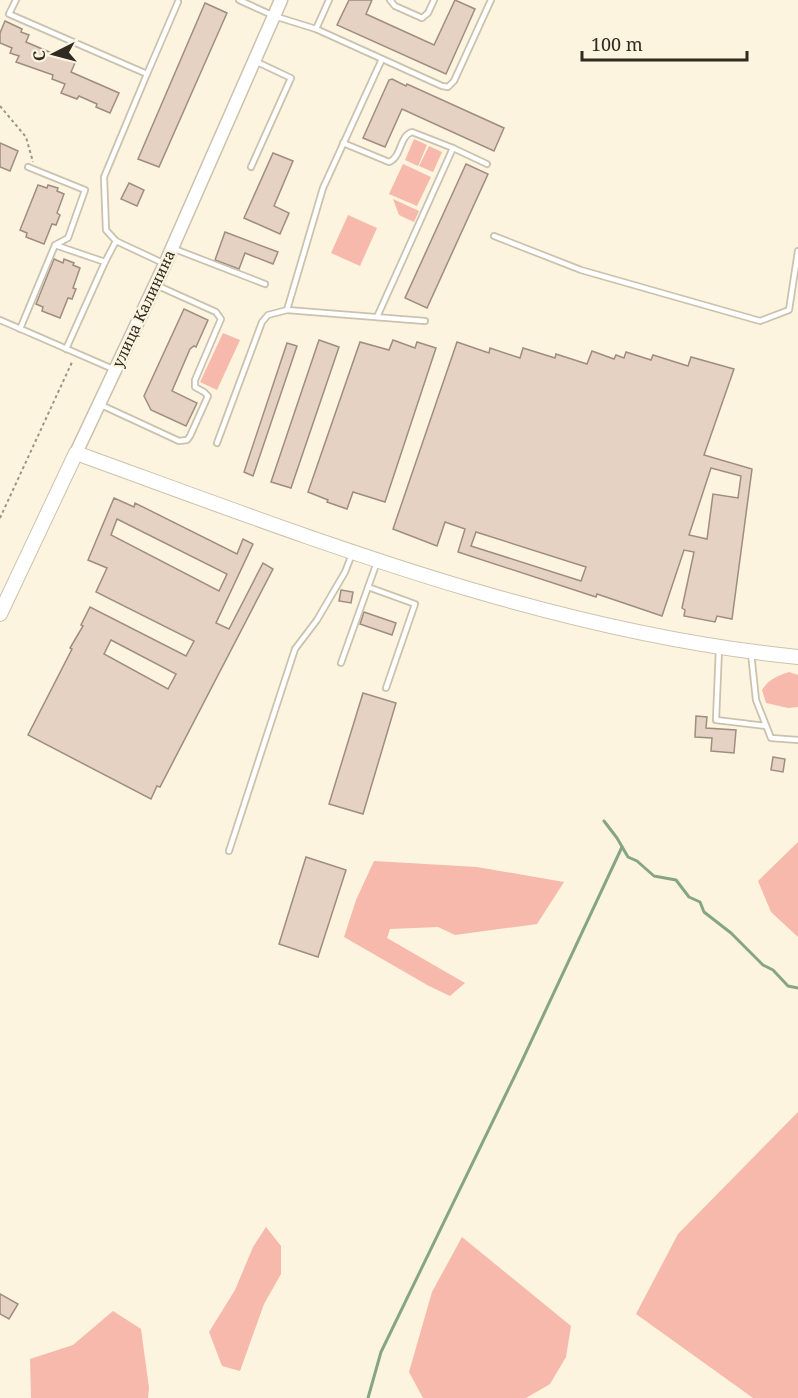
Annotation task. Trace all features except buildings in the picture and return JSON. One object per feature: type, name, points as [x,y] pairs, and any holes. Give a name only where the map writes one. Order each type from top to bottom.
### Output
[{"type":"main road","points":[[76,453],[352,553],[439,581],[551,612],[661,637],[752,653],[798,657]]},
{"type":"main road","name":"улица Калинина","points":[[0,614],[76,453]]},
{"type":"street","name":"улица Калинина","points":[[76,453],[165,264],[281,0]]},
{"type":"lane","points":[[16,0],[9,14],[147,74]]},
{"type":"lane","points":[[239,0],[274,16],[316,29],[442,86],[451,85],[490,0]]},
{"type":"lane","points":[[316,29],[329,0]]},
{"type":"lane","points":[[390,0],[395,6],[422,18],[428,13],[434,0]]},
{"type":"lane","points":[[165,264],[116,240],[106,230],[104,177],[177,1]]},
{"type":"lane","points":[[286,310],[323,188],[382,59]]},
{"type":"lane","points":[[251,167],[291,78],[254,61]]},
{"type":"lane","points":[[344,143],[389,162],[393,161],[405,136],[412,132],[488,164]]},
{"type":"lane","points":[[377,317],[453,148]]},
{"type":"lane","points":[[20,329],[56,245],[68,238],[85,190],[28,167]]},
{"type":"lane","points":[[494,236],[581,270],[760,321],[789,310],[798,251]]},
{"type":"lane","points":[[66,349],[116,240]]},
{"type":"lane","points":[[56,245],[105,262]]},
{"type":"lane","points":[[172,248],[265,284]]},
{"type":"lane","points":[[99,404],[179,441],[187,440],[190,436],[208,396],[195,387],[195,380],[221,319],[216,312],[155,285]]},
{"type":"lane","points":[[217,444],[262,322],[268,315],[286,310],[425,321]]},
{"type":"lane","points":[[0,320],[115,370]]},
{"type":"lane","points":[[229,851],[295,649],[317,620],[345,572],[352,553]]},
{"type":"lane","points":[[341,663],[377,561]]},
{"type":"lane","points":[[368,587],[416,604],[386,688]]},
{"type":"lane","points":[[719,647],[716,720],[766,726]]},
{"type":"lane","points":[[752,653],[756,700],[771,738],[798,740]]},
{"type":"path","points":[[0,106],[26,137],[35,170]]},
{"type":"path","points":[[0,518],[76,353]]},
{"type":"shaded area","points":[[414,139],[427,145],[418,166],[405,160]]},
{"type":"shaded area","points":[[429,146],[442,152],[433,172],[419,166]]},
{"type":"shaded area","points":[[403,164],[431,177],[417,206],[389,194]]},
{"type":"shaded area","points":[[393,199],[419,211],[414,222],[399,215]]},
{"type":"shaded area","points":[[348,215],[377,228],[360,266],[331,253]]},
{"type":"shaded area","points":[[223,333],[240,340],[217,390],[200,382]]},
{"type":"shaded area","points":[[789,672],[798,675],[798,707],[788,708],[766,703],[762,690],[767,683]]},
{"type":"shaded area","points":[[798,842],[798,937],[771,912],[758,881]]},
{"type":"shaded area","points":[[374,861],[477,867],[564,882],[537,924],[455,935],[438,927],[390,929],[387,938],[465,983],[450,996],[344,937],[356,900]]},
{"type":"shaded area","points":[[798,1112],[798,1398],[753,1398],[636,1314],[678,1234]]},
{"type":"shaded area","points":[[266,1227],[281,1246],[281,1274],[264,1304],[240,1371],[222,1366],[209,1332],[235,1290],[253,1247]]},
{"type":"shaded area","points":[[462,1237],[571,1326],[566,1357],[550,1384],[526,1398],[423,1398],[409,1372],[432,1292]]},
{"type":"shaded area","points":[[113,1311],[141,1329],[149,1388],[148,1398],[31,1398],[30,1359],[73,1345]]},
{"type":"waterway","points":[[604,821],[628,857],[637,861],[654,876],[676,880],[689,897],[700,902],[704,912],[731,933],[763,965],[773,970],[788,986],[798,988]]},
{"type":"waterway","points":[[368,1398],[381,1352],[521,1063],[622,847]]}]
